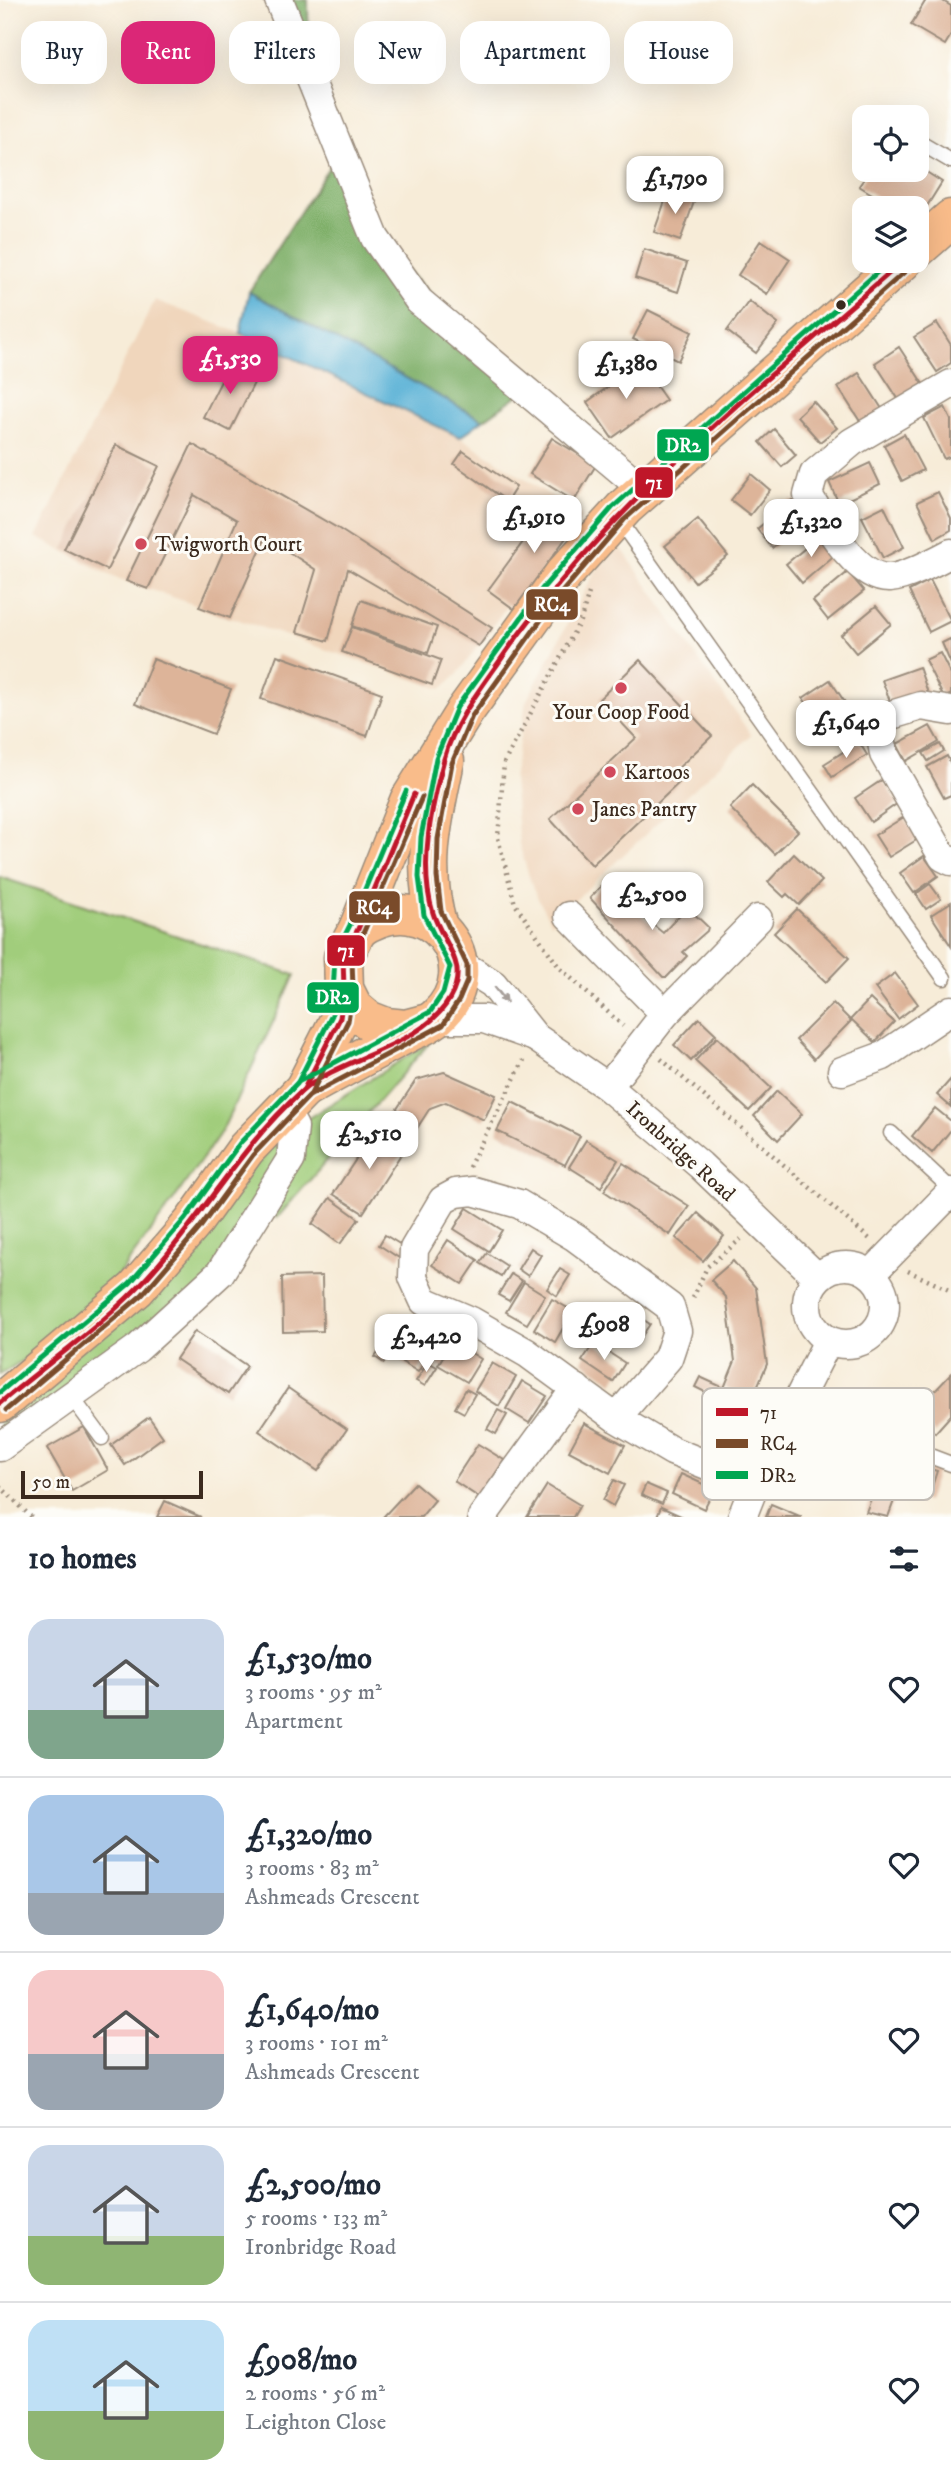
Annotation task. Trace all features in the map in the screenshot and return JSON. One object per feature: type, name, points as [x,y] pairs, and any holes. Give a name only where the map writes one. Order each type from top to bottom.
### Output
[{"type":"main road","points":[[929,238],[951,219]]},
{"type":"main road","points":[[0,1403],[136,1289],[192,1224],[246,1149],[294,1099],[340,1018],[344,989],[343,957],[358,929],[409,801],[449,741],[465,711],[521,630],[576,561],[643,489],[890,273]]},
{"type":"main road","points":[[438,927],[429,897],[428,846],[449,741]]},
{"type":"main road","points":[[294,1099],[430,1021],[455,990],[458,962],[450,941],[438,927],[419,916],[397,913],[376,917],[358,929]]},
{"type":"main road","points":[[344,989],[353,1007],[377,1024],[405,1029],[430,1021]]},
{"type":"street","points":[[279,0],[375,239],[419,301],[643,489]]},
{"type":"street","points":[[951,384],[852,442],[814,474],[808,495],[831,532],[866,572],[890,578],[951,553]]},
{"type":"street","points":[[951,712],[920,706],[877,719],[884,754],[943,858],[951,861]]},
{"type":"street","points":[[569,916],[665,1014]]},
{"type":"street","points":[[608,1087],[665,1014],[758,919]]},
{"type":"street","name":"Ironbridge Road","points":[[458,962],[493,984],[535,1037]]},
{"type":"street","points":[[842,1071],[883,1056],[951,1010]]},
{"type":"street","name":"Ironbridge Road","points":[[430,1021],[484,1019],[535,1037],[608,1087],[701,1165],[817,1277]]},
{"type":"street","points":[[0,1447],[138,1348],[220,1273],[291,1159],[294,1099]]},
{"type":"street","points":[[616,1418],[668,1358],[677,1331],[670,1307],[575,1237],[519,1204],[473,1191],[456,1193],[443,1200],[414,1249],[413,1277],[424,1301],[471,1321],[527,1353],[616,1418],[672,1451],[702,1463]]},
{"type":"street","points":[[880,1265],[884,1316],[874,1334],[856,1344],[828,1341],[817,1334],[807,1316],[807,1295],[817,1277],[835,1267],[880,1265],[951,1191]]},
{"type":"street","points":[[804,1388],[828,1341]]},
{"type":"street","points":[[482,1517],[576,1388]]},
{"type":"street","points":[[742,1517],[749,1500]]},
{"type":"lane","points":[[929,148],[951,161]]},
{"type":"lane","points":[[614,518],[626,530],[944,978]]},
{"type":"lane","points":[[891,1133],[951,1191]]},
{"type":"lane","points":[[71,1396],[102,1438]]},
{"type":"lane","points":[[934,1458],[951,1464]]},
{"type":"path","points":[[576,561],[590,596],[581,619],[504,763],[498,838],[514,904],[559,967],[880,1265],[951,1291]]},
{"type":"path","points":[[456,1193],[535,1037]]},
{"type":"path","points":[[670,1307],[692,1300],[707,1267],[760,1223]]},
{"type":"path","points":[[0,1486],[31,1517]]},
{"type":"shaded area","points":[[155,300],[240,333],[460,437],[582,516],[509,603],[457,675],[441,689],[111,576],[36,537]]},
{"type":"shaded area","points":[[620,546],[751,735],[551,923],[533,889],[519,844],[513,779],[526,702],[598,566]]},
{"type":"green space","points":[[279,0],[308,0],[308,21],[287,21]]},
{"type":"green space","points":[[340,150],[375,238],[525,390],[483,420],[249,292]]},
{"type":"green space","points":[[0,877],[295,975],[223,1129],[168,1208],[117,1277],[32,1354],[0,1375]]},
{"type":"green space","points":[[430,1042],[277,1218],[263,1209],[220,1273],[0,1447],[0,1403],[273,1143],[291,1158],[294,1127]]},
{"type":"water","points":[[249,292],[483,420],[460,437],[240,333]]},
{"type":"building","points":[[926,0],[941,0],[951,6],[951,35],[945,45],[911,25]]},
{"type":"building","points":[[929,174],[942,182],[929,203],[929,196],[875,196],[859,186],[862,182],[929,182]]},
{"type":"building","points":[[669,190],[695,199],[680,241],[654,232]]},
{"type":"building","points":[[761,240],[790,259],[767,294],[738,275]]},
{"type":"building","points":[[644,249],[687,263],[678,292],[635,278]]},
{"type":"building","points":[[749,301],[778,324],[756,353],[727,331]]},
{"type":"building","points":[[648,310],[692,332],[678,361],[633,339]]},
{"type":"building","points":[[937,323],[951,345],[951,363],[937,372],[914,337]]},
{"type":"building","points":[[899,347],[923,384],[899,400],[875,363]]},
{"type":"building","points":[[231,361],[258,375],[230,431],[203,417]]},
{"type":"building","points":[[641,364],[666,400],[612,438],[587,402]]},
{"type":"building","points":[[859,373],[884,412],[863,426],[838,387]]},
{"type":"building","points":[[813,401],[837,428],[820,442],[797,416]]},
{"type":"building","points":[[945,407],[951,420],[951,456],[944,459],[924,418]]},
{"type":"building","points":[[774,429],[796,455],[782,467],[760,442]]},
{"type":"building","points":[[904,434],[923,470],[902,481],[884,445]]},
{"type":"building","points":[[552,438],[596,465],[574,501],[530,474]]},
{"type":"building","points":[[192,444],[339,529],[492,628],[479,646],[348,569],[328,641],[297,632],[316,570],[266,537],[230,618],[199,607],[237,520],[194,495],[148,589],[126,581]]},
{"type":"building","points":[[116,445],[159,466],[107,570],[64,549]]},
{"type":"building","points":[[463,451],[516,487],[507,501],[454,464]]},
{"type":"building","points":[[870,463],[880,484],[839,504],[829,482]]},
{"type":"building","points":[[751,474],[770,490],[750,515],[731,500]]},
{"type":"building","points":[[938,492],[951,518],[951,530],[935,539],[917,502]]},
{"type":"building","points":[[792,500],[807,518],[772,548],[757,529]]},
{"type":"building","points":[[553,501],[579,520],[514,609],[488,590]]},
{"type":"building","points":[[884,506],[904,547],[883,558],[862,517]]},
{"type":"building","points":[[698,519],[728,556],[695,582],[665,546]]},
{"type":"building","points":[[821,535],[837,553],[802,583],[786,564]]},
{"type":"building","points":[[848,572],[864,591],[828,620],[813,601]]},
{"type":"building","points":[[930,580],[951,621],[929,632],[909,591]]},
{"type":"building","points":[[361,600],[437,627],[428,653],[352,626]]},
{"type":"building","points":[[876,606],[891,624],[856,653],[841,635]]},
{"type":"building","points":[[352,627],[441,660],[432,685],[342,652]]},
{"type":"building","points":[[950,639],[951,642],[951,664],[942,643]]},
{"type":"building","points":[[940,653],[951,675],[951,694],[944,698],[925,660]]},
{"type":"building","points":[[277,655],[382,693],[367,736],[261,699]]},
{"type":"building","points":[[153,659],[231,689],[213,734],[135,704]]},
{"type":"building","points":[[640,660],[712,736],[675,771],[683,779],[592,865],[550,819],[636,738],[599,699]]},
{"type":"building","points":[[919,667],[928,693],[892,706],[882,680]]},
{"type":"building","points":[[830,680],[854,716],[827,734],[803,698]]},
{"type":"building","points":[[930,726],[939,742],[906,761],[897,744]]},
{"type":"building","points":[[859,742],[867,755],[832,777],[824,764]]},
{"type":"building","points":[[940,744],[944,751],[928,761],[923,753]]},
{"type":"building","points":[[947,756],[951,764],[951,795],[944,798],[927,767]]},
{"type":"building","points":[[882,780],[898,803],[871,822],[855,798]]},
{"type":"building","points":[[752,785],[798,831],[775,854],[730,808]]},
{"type":"building","points":[[904,817],[918,839],[889,857],[875,835]]},
{"type":"building","points":[[794,854],[822,881],[799,905],[787,894],[784,897],[768,882]]},
{"type":"building","points":[[924,856],[938,876],[914,893],[900,873]]},
{"type":"building","points":[[603,884],[663,933],[687,907],[708,927],[707,931],[683,952],[687,956],[667,977],[663,977],[590,898]]},
{"type":"building","points":[[930,884],[941,899],[926,909],[916,894]]},
{"type":"building","points":[[951,902],[951,946],[931,915]]},
{"type":"building","points":[[797,909],[849,958],[826,982],[774,933]]},
{"type":"building","points":[[895,973],[918,1004],[898,1019],[875,988]]},
{"type":"building","points":[[870,999],[894,1022],[875,1042],[851,1019]]},
{"type":"building","points":[[833,1003],[851,1021],[814,1059],[796,1040]]},
{"type":"building","points":[[699,1018],[716,1034],[691,1061],[674,1045]]},
{"type":"building","points":[[717,1037],[771,1088],[749,1111],[695,1061]]},
{"type":"building","points":[[444,1072],[496,1095],[484,1120],[446,1102],[430,1108],[410,1139],[387,1124],[416,1080]]},
{"type":"building","points":[[951,1079],[951,1107],[937,1095]]},
{"type":"building","points":[[777,1091],[802,1114],[778,1140],[754,1116]]},
{"type":"building","points":[[512,1102],[580,1136],[565,1165],[497,1131]]},
{"type":"building","points":[[935,1108],[951,1121],[951,1130],[932,1153],[912,1136]]},
{"type":"building","points":[[376,1129],[405,1148],[363,1213],[333,1194]]},
{"type":"building","points":[[586,1140],[618,1160],[601,1187],[569,1167]]},
{"type":"building","points":[[623,1163],[689,1206],[670,1235],[604,1191]]},
{"type":"building","points":[[330,1198],[359,1219],[340,1244],[312,1224]]},
{"type":"building","points":[[467,1208],[502,1230],[489,1251],[454,1229]]},
{"type":"building","points":[[698,1213],[724,1236],[703,1261],[676,1238]]},
{"type":"building","points":[[385,1235],[406,1248],[399,1258],[379,1245]]},
{"type":"building","points":[[448,1240],[478,1260],[462,1284],[432,1265]]},
{"type":"building","points":[[531,1248],[541,1255],[528,1276],[518,1269]]},
{"type":"building","points":[[487,1253],[507,1266],[501,1276],[480,1263]]},
{"type":"building","points":[[733,1261],[756,1288],[767,1364],[757,1388],[724,1388],[735,1361],[726,1297],[711,1280]]},
{"type":"building","points":[[560,1269],[570,1275],[557,1296],[547,1289]]},
{"type":"building","points":[[511,1274],[522,1281],[509,1301],[498,1295]]},
{"type":"building","points":[[322,1276],[323,1331],[283,1332],[282,1277]]},
{"type":"building","points":[[524,1282],[545,1295],[527,1324],[506,1312]]},
{"type":"building","points":[[552,1299],[573,1311],[555,1342],[534,1329]]},
{"type":"building","points":[[619,1304],[650,1324],[638,1342],[607,1322]]},
{"type":"building","points":[[585,1310],[604,1322],[591,1341],[573,1328]]},
{"type":"building","points":[[414,1316],[442,1335],[418,1372],[402,1362],[409,1352],[396,1343]]},
{"type":"building","points":[[195,1331],[247,1366],[228,1394],[176,1359]]},
{"type":"building","points":[[388,1339],[396,1344],[384,1363],[375,1357]]},
{"type":"building","points":[[452,1341],[481,1359],[467,1382],[438,1365]]},
{"type":"building","points":[[594,1343],[625,1363],[613,1382],[582,1361]]},
{"type":"building","points":[[428,1362],[437,1367],[425,1386],[416,1381]]},
{"type":"building","points":[[492,1363],[516,1377],[499,1406],[475,1391]]},
{"type":"building","points":[[951,1374],[951,1415],[935,1433],[934,1432],[934,1392]]},
{"type":"building","points":[[700,1377],[722,1387],[702,1388],[702,1390],[695,1387]]},
{"type":"building","points":[[522,1381],[547,1396],[529,1423],[506,1409]]},
{"type":"building","points":[[288,1388],[347,1429],[318,1471],[259,1431]]},
{"type":"building","points":[[466,1389],[475,1394],[464,1413],[455,1408]]},
{"type":"building","points":[[498,1410],[507,1415],[496,1434],[487,1429]]},
{"type":"building","points":[[149,1417],[163,1437],[125,1465],[111,1445]]},
{"type":"building","points":[[584,1423],[625,1445],[610,1473],[569,1451]]},
{"type":"building","points":[[84,1427],[108,1470],[72,1491],[47,1448]]},
{"type":"building","points":[[478,1444],[504,1460],[480,1498],[454,1481]]},
{"type":"building","points":[[681,1474],[702,1484],[702,1500],[708,1500],[704,1509],[672,1494]]},
{"type":"building","points":[[614,1480],[624,1485],[613,1506],[603,1500]]},
{"type":"building","points":[[415,1483],[435,1500],[421,1517],[383,1517]]},
{"type":"building","points":[[646,1484],[667,1493],[662,1504],[641,1495]]},
{"type":"building","points":[[547,1485],[580,1505],[573,1517],[527,1517]]},
{"type":"building","points":[[871,1500],[894,1500],[888,1517],[866,1512]]},
{"type":"building","points":[[165,1501],[201,1517],[157,1517]]},
{"type":"building","points":[[771,1504],[802,1517],[766,1517]]},
{"type":"building","points":[[661,1507],[683,1517],[657,1517]]},
{"type":"transit line","name":"DR2","points":[[0,1392],[130,1283],[185,1219],[240,1143],[298,1082],[430,1012],[443,993],[450,967],[424,915],[419,877],[421,837],[436,758],[457,707],[542,589],[612,508],[876,273]]},
{"type":"transit line","name":"71","points":[[0,1403],[88,1333],[137,1288],[179,1240],[257,1138],[301,1092],[338,1069],[402,1040],[438,1015],[450,998],[457,974],[453,954],[437,924],[429,894],[428,835],[444,759],[455,730],[471,703],[549,596],[594,543],[642,493],[692,445],[889,273]]},
{"type":"transit line","name":"RC4","points":[[6,1410],[142,1295],[199,1229],[253,1155],[309,1096],[443,1025],[467,981],[467,965],[441,911],[437,877],[438,839],[452,763],[472,716],[556,599],[624,520],[903,273]]},
{"type":"transit line","name":"DR2","points":[[282,1099],[297,1084],[332,1015],[335,955],[406,791]]},
{"type":"transit line","name":"71","points":[[288,1105],[304,1089],[340,1018],[344,989],[343,957],[358,929],[414,794]]},
{"type":"transit line","name":"RC4","points":[[294,1111],[311,1094],[348,1021],[353,989],[352,959],[422,797]]},
{"type":"place","name":"Twigworth Court","points":[[141,544]]},
{"type":"place","name":"Your Coop Food","points":[[621,688]]},
{"type":"place","name":"Kartoos","points":[[610,772]]},
{"type":"place","name":"Janes Pantry","points":[[578,809]]}]
